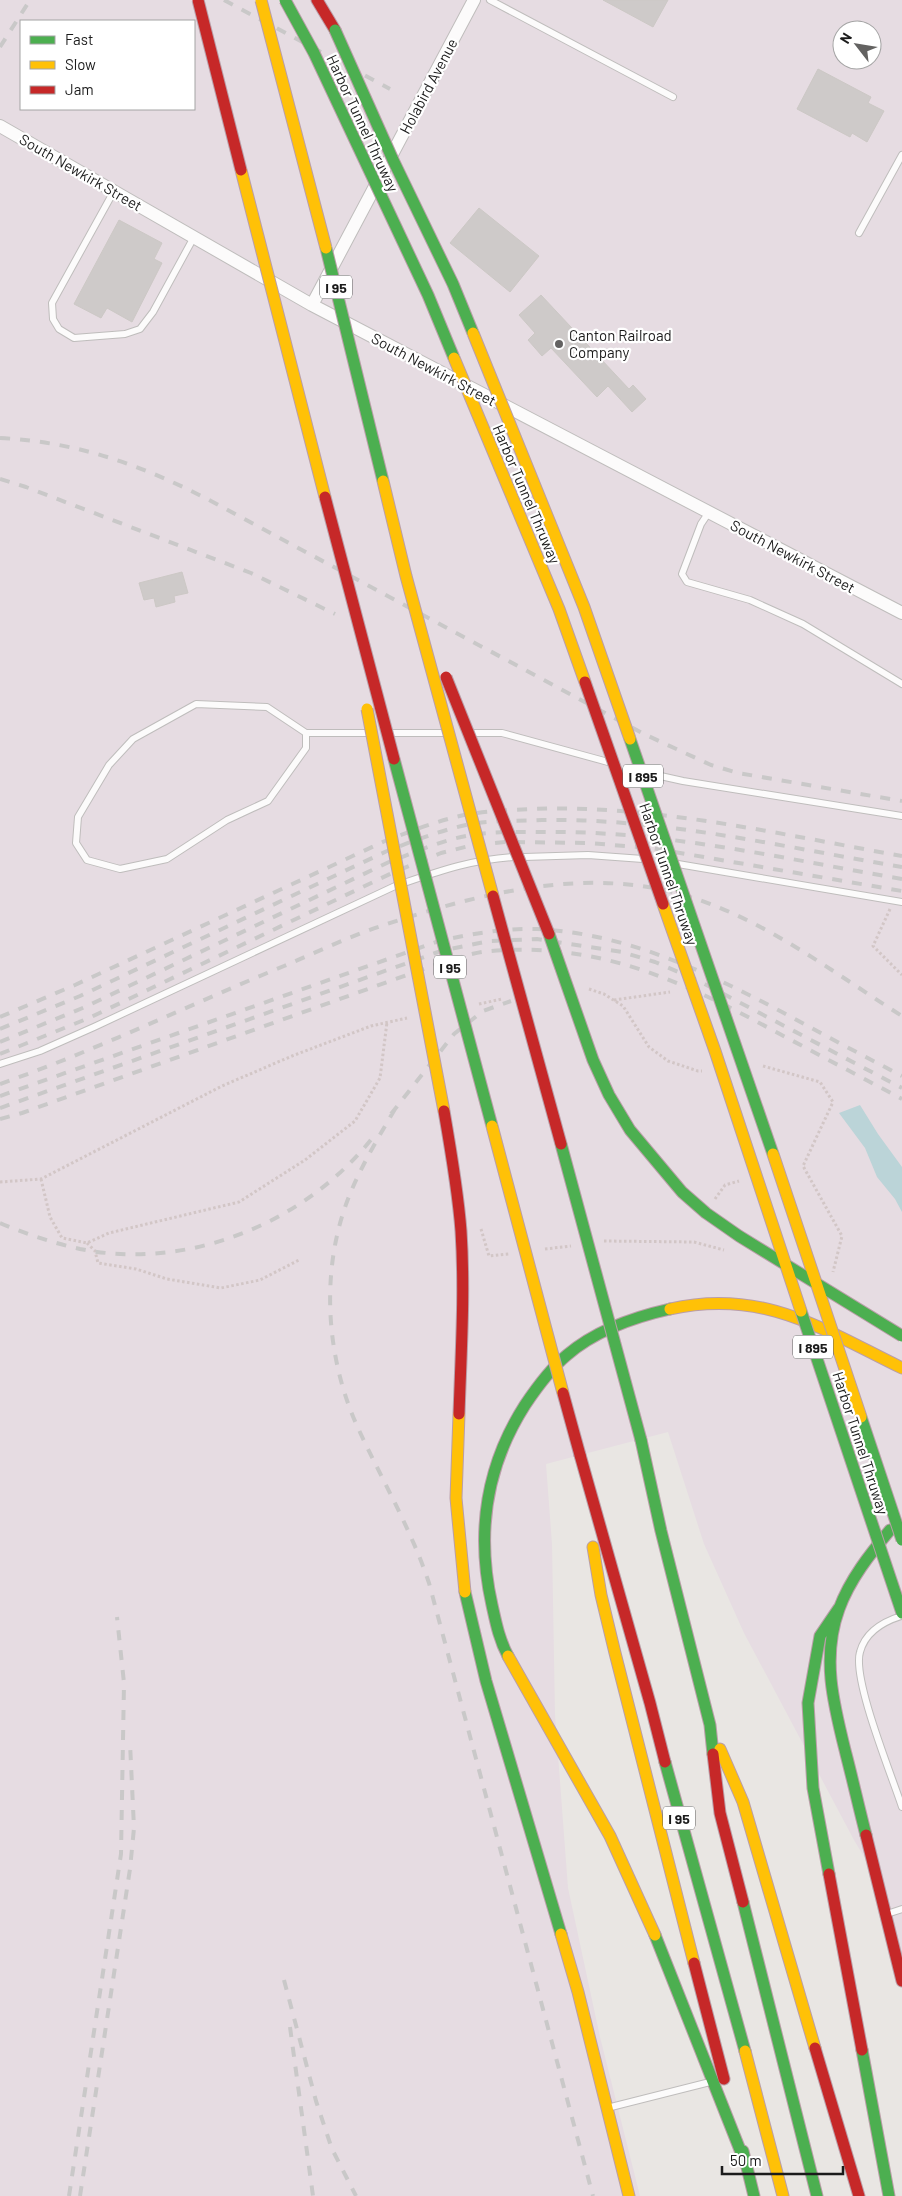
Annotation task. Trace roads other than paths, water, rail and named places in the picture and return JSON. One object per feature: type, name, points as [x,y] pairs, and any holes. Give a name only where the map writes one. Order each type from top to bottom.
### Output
[{"type":"highway","name":"I 95","points":[[198,0],[320,480],[580,1455],[650,1703],[674,1800],[735,2011],[783,2196]]},
{"type":"highway","name":"I 95","points":[[261,0],[323,235],[406,576],[641,1440],[661,1531],[710,1725],[720,1813],[818,2196]]},
{"type":"highway","name":"Harbor Tunnel Thruway","points":[[285,0],[314,53],[428,295],[559,610],[715,1051],[902,1615]]},
{"type":"highway","name":"Harbor Tunnel Thruway","points":[[317,0],[335,30],[393,160],[453,284],[584,607],[737,1046],[902,1540]]},
{"type":"highway","points":[[326,0],[335,30]]},
{"type":"highway","points":[[320,480],[360,678]]},
{"type":"highway","points":[[406,576],[559,960],[594,1060],[609,1095],[630,1130],[682,1192],[706,1213],[738,1236],[902,1336]]},
{"type":"highway","points":[[364,697],[455,1171],[461,1232],[462,1332],[456,1498],[465,1592],[486,1681],[578,1992],[629,2196]]},
{"type":"highway","points":[[746,2165],[654,1930],[618,1853],[501,1642],[487,1588],[483,1549],[482,1524],[486,1494],[494,1468],[510,1430],[527,1401],[549,1373],[581,1344],[605,1331],[644,1316],[677,1307],[723,1303],[750,1305],[781,1311],[902,1368]]},
{"type":"highway","name":"I 95","points":[[580,1455],[594,1558],[607,1620],[754,2196]]},
{"type":"highway","points":[[889,2196],[813,1788],[808,1703],[820,1636],[839,1608],[854,1575],[891,1528],[902,1520]]},
{"type":"highway","points":[[839,1608],[831,1640],[830,1672],[835,1709],[902,1981]]},
{"type":"highway","name":"I 95","points":[[710,1725],[743,1802],[859,2196]]},
{"type":"street","name":"Holabird Avenue","points":[[312,305],[474,0]]},
{"type":"street","name":"South Newkirk Street","points":[[0,126],[312,305],[902,614]]},
{"type":"lane","points":[[490,0],[673,97]]},
{"type":"lane","points":[[859,233],[902,155]]},
{"type":"lane","points":[[114,191],[52,303],[53,319],[60,329],[74,338],[124,334],[140,329],[153,312],[194,237]]},
{"type":"lane","points":[[709,512],[701,524],[682,574],[687,582],[750,600],[803,624],[902,684]]},
{"type":"lane","points":[[306,732],[306,748],[268,801],[227,820],[167,859],[120,869],[87,860],[76,843],[78,818],[109,765],[133,739],[196,704],[266,707],[306,732],[453,733]]},
{"type":"lane","points":[[463,733],[502,733],[620,766]]},
{"type":"lane","points":[[629,768],[683,781],[902,816]]},
{"type":"lane","points":[[0,1064],[40,1051],[94,1027],[395,886],[446,869],[508,858],[549,856],[588,855],[659,861]]},
{"type":"lane","points":[[669,863],[902,902]]},
{"type":"lane","points":[[902,1615],[879,1626],[867,1636],[859,1654],[859,1674],[902,1807]]},
{"type":"lane","points":[[886,1914],[902,1909]]},
{"type":"lane","points":[[607,2108],[712,2082]]},
{"type":"water","points":[[860,1105],[902,1167],[902,1212],[895,1199],[877,1177],[865,1148],[839,1113]]},
{"type":"railway","points":[[0,47],[30,0]]},
{"type":"railway","points":[[224,0],[390,89]]},
{"type":"railway","points":[[0,438],[29,440],[83,450],[134,466],[185,488],[646,735],[711,765],[738,773],[902,801]]},
{"type":"railway","points":[[0,479],[26,487],[251,573],[335,614]]},
{"type":"railway","points":[[0,1017],[75,985],[385,841],[434,823],[464,815],[532,809],[624,811],[717,823],[902,856]]},
{"type":"railway","points":[[0,1029],[80,996],[387,851],[436,833],[475,823],[542,820],[633,824],[723,835],[902,867]]},
{"type":"railway","points":[[0,1042],[85,1007],[389,862],[441,843],[472,835],[501,832],[548,832],[637,836],[770,855],[902,879]]},
{"type":"railway","points":[[0,1054],[89,1018],[392,873],[441,853],[473,845],[505,842],[588,843],[651,848],[902,891]]},
{"type":"railway","points":[[0,1084],[107,1042],[371,929],[421,913],[497,894],[574,883],[613,883],[652,888],[690,897],[718,907],[799,949],[902,1016]]},
{"type":"railway","points":[[0,1096],[439,941],[512,929],[570,932],[633,946],[664,957],[723,982],[902,1076]]},
{"type":"railway","points":[[0,1108],[441,951],[489,941],[537,939],[622,952],[655,962],[697,980],[902,1088]]},
{"type":"railway","points":[[0,1119],[22,1113],[443,962],[485,952],[531,950],[569,953],[605,960],[675,982],[743,1014],[902,1099]]},
{"type":"railway","points":[[391,1114],[454,1034],[483,1011],[511,1001]]},
{"type":"railway","points":[[395,1109],[358,1176],[339,1227],[330,1285],[333,1344],[347,1401],[358,1428],[405,1524],[429,1583],[593,2196]]},
{"type":"railway","points":[[0,1223],[70,1247],[121,1254],[162,1253],[203,1246],[242,1233],[280,1216],[315,1193],[346,1167],[374,1136]]},
{"type":"railway","points":[[69,2196],[121,1854],[124,1683],[117,1617]]},
{"type":"railway","points":[[80,2196],[130,1869],[134,1828],[130,1743]]},
{"type":"railway","points":[[284,1980],[316,2101],[332,2149],[356,2196]]},
{"type":"railway","points":[[290,2027],[313,2196]]},
{"type":"place","name":"Canton Railroad Company","points":[[559,344]]}]
